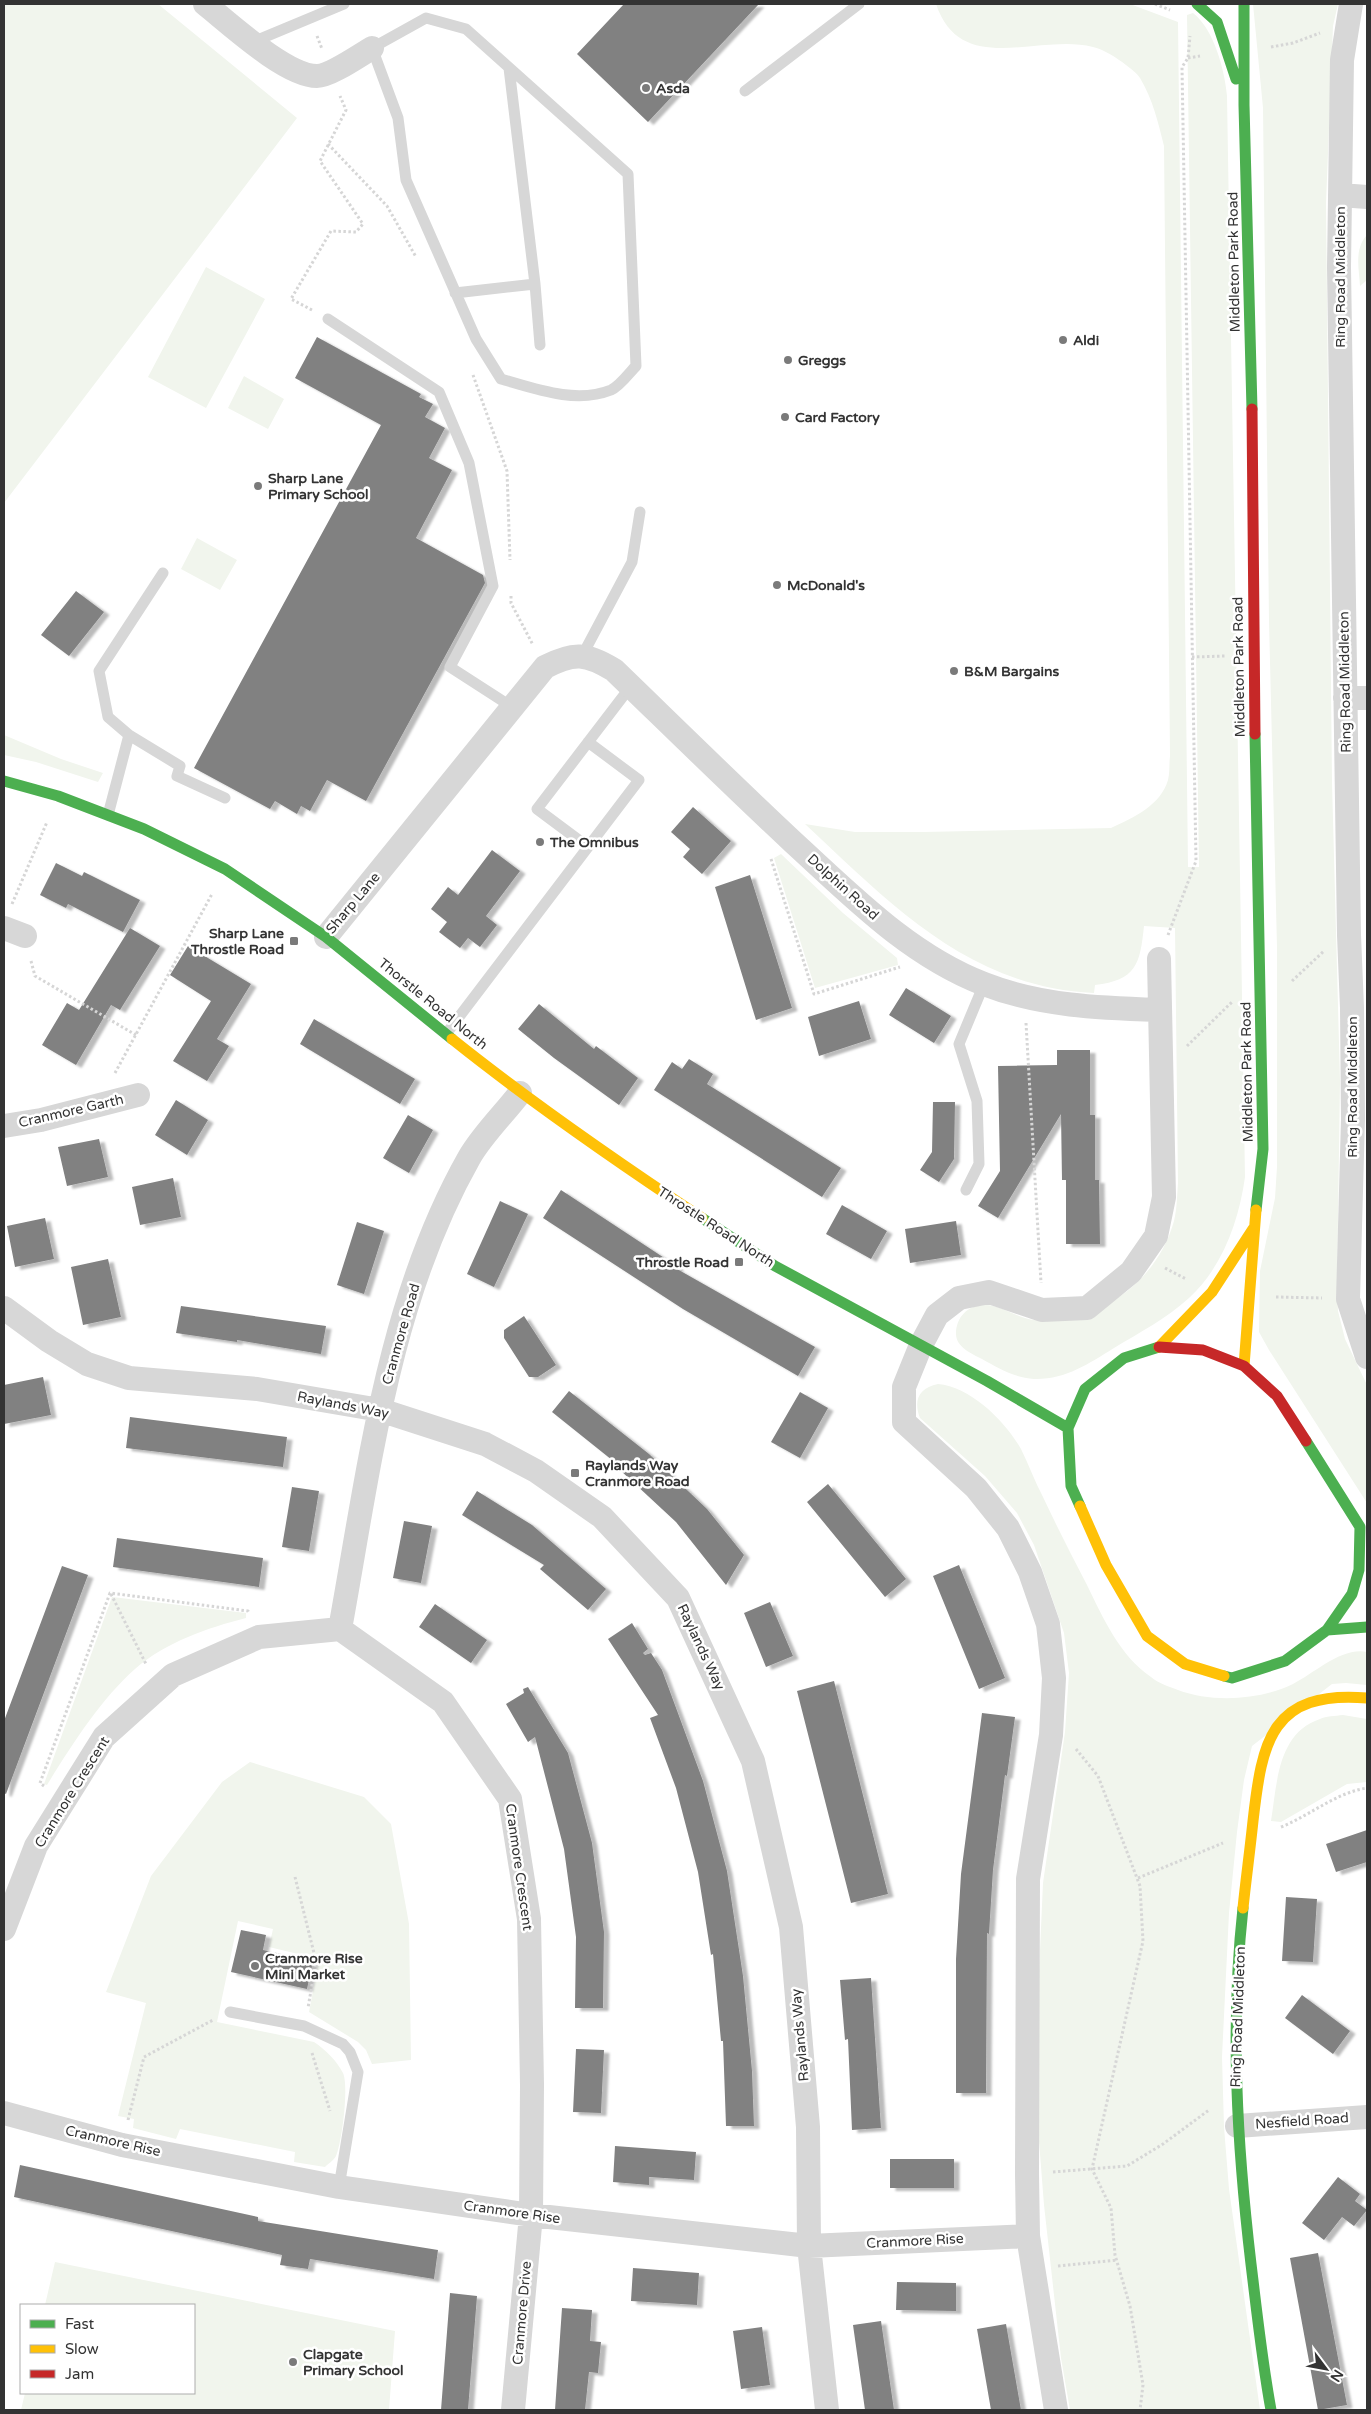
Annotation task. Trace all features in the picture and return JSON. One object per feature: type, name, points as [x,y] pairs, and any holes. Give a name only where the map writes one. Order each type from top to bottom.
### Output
[{"type":"street","points":[[205,4],[253,42],[296,72],[319,76],[372,48]]},
{"type":"street","name":"Middleton Park Road","points":[[1197,4],[1217,22],[1244,105]]},
{"type":"street","name":"Middleton Park Road","points":[[1244,4],[1244,105],[1251,335],[1254,654],[1263,1149],[1254,1228],[1244,1366]]},
{"type":"street","name":"Ring Road Middleton","points":[[1349,11],[1342,60],[1340,195],[1356,698],[1349,947],[1360,1007],[1353,1119],[1348,1298],[1367,1357]]},
{"type":"street","points":[[1340,195],[1367,197]]},
{"type":"street","name":"Sharp Lane","points":[[4,781],[58,796],[144,828],[225,869],[326,937],[545,667],[565,657],[582,656]]},
{"type":"street","name":"Dolphin Road","points":[[582,656],[596,659],[614,670],[873,916],[931,958],[984,984],[1025,997],[1088,1008],[1159,1010]]},
{"type":"street","name":"Thorstle Road North","points":[[326,937],[520,1093]]},
{"type":"street","points":[[1056,2410],[1028,2236],[1027,2174],[1028,1879],[1051,1735],[1054,1678],[1048,1624],[1030,1572],[1008,1528],[976,1488],[904,1422],[904,1387],[921,1345],[937,1316],[959,1298],[989,1292],[1042,1310],[1087,1308],[1131,1272],[1156,1236],[1164,1198],[1158,959]]},
{"type":"street","name":"Throstle Road North","points":[[520,1093],[608,1156],[775,1266],[921,1345],[1068,1428]]},
{"type":"street","name":"Cranmore Road","points":[[340,1629],[380,1410],[405,1314],[436,1222],[470,1156],[520,1093]]},
{"type":"street","name":"Cranmore Garth","points":[[4,1126],[41,1120],[138,1095]]},
{"type":"street","name":"Middleton Park Road","points":[[1159,1347],[1212,1292],[1254,1228]]},
{"type":"street","name":"Raylands Way","points":[[4,1308],[49,1341],[87,1364],[129,1378],[257,1389],[380,1410],[485,1444],[536,1471],[602,1517],[678,1598],[753,1761],[791,1927],[808,2127],[809,2246],[827,2410]]},
{"type":"street","name":"Middleton Park Road","points":[[1159,1347],[1203,1350],[1244,1366],[1277,1396],[1363,1530],[1359,1570],[1352,1594],[1327,1630],[1285,1661],[1232,1678],[1185,1664],[1147,1636],[1106,1565],[1071,1486],[1068,1428],[1086,1389],[1124,1358],[1159,1347]]},
{"type":"street","points":[[1327,1630],[1367,1627]]},
{"type":"street","name":"Cranmore Crescent","points":[[4,1929],[36,1846],[104,1737],[158,1688],[173,1675],[259,1637],[340,1629],[443,1702],[510,1800],[529,1919],[532,2085],[531,2215]]},
{"type":"street","name":"Ring Road Middleton","points":[[1271,2410],[1257,2322],[1235,2090],[1235,2028],[1242,1911],[1259,1781],[1265,1751],[1274,1730],[1288,1714],[1305,1704],[1328,1697],[1367,1698]]},
{"type":"street","name":"Cranmore Rise","points":[[4,2113],[122,2145],[339,2187],[531,2215],[809,2246],[1028,2236]]},
{"type":"street","name":"Nesfield Road","points":[[1237,2126],[1367,2117]]},
{"type":"street","name":"Cranmore Drive","points":[[513,2410],[531,2215]]},
{"type":"lane","points":[[253,42],[344,4]]},
{"type":"lane","points":[[745,91],[859,4]]},
{"type":"lane","points":[[426,18],[466,29],[628,174],[636,366],[613,390],[575,396],[544,391],[502,379],[476,339],[406,180],[398,118],[372,48],[426,18]]},
{"type":"lane","points":[[509,68],[535,284],[540,345]]},
{"type":"lane","points":[[455,293],[535,284]]},
{"type":"lane","points":[[328,319],[439,392],[469,463],[493,586],[450,667],[512,708]]},
{"type":"lane","points":[[582,656],[632,562],[640,512]]},
{"type":"lane","points":[[163,573],[99,671],[108,717],[129,736],[180,766],[177,776],[225,798]]},
{"type":"lane","points":[[588,847],[537,809],[630,686]]},
{"type":"lane","points":[[108,815],[129,736]]},
{"type":"lane","points":[[446,1034],[639,780],[588,742]]},
{"type":"lane","points":[[966,1190],[979,1164],[977,1101],[959,1044],[984,984]]},
{"type":"lane","points":[[230,2012],[304,2026],[343,2044],[350,2052],[358,2072],[339,2187]]},
{"type":"path","points":[[1272,47],[1293,43],[1321,33],[1349,11]]},
{"type":"path","points":[[1158,959],[1196,861],[1182,67],[1188,58]]},
{"type":"path","points":[[328,144],[320,161],[363,224],[356,232],[331,231],[291,299],[328,319]]},
{"type":"path","points":[[1192,657],[1254,654]]},
{"type":"path","points":[[58,796],[12,926],[35,976],[136,1035]]},
{"type":"path","points":[[770,853],[814,994],[931,958]]},
{"type":"path","points":[[98,1104],[225,869]]},
{"type":"path","points":[[1292,981],[1328,947],[1349,947]]},
{"type":"path","points":[[1025,997],[1042,1310]]},
{"type":"path","points":[[1160,1049],[1184,1050],[1237,998],[1261,997]]},
{"type":"path","points":[[110,1593],[248,1611],[259,1637]]},
{"type":"path","points":[[110,1593],[158,1688]]},
{"type":"path","points":[[62,1804],[40,1783],[110,1593]]},
{"type":"path","points":[[1051,1735],[1077,1750],[1098,1776],[1140,1886],[1142,1941],[1092,2169],[1111,2208],[1117,2260],[1130,2306],[1143,2385],[1140,2410]]},
{"type":"path","points":[[122,2145],[144,2057],[230,2012]]},
{"type":"path","points":[[1027,2174],[1127,2166],[1164,2144],[1235,2090]]},
{"type":"path","points":[[1033,2269],[1117,2260]]},
{"type":"shaded area","points":[[4,4],[158,4],[297,118],[4,503]]},
{"type":"shaded area","points":[[936,4],[1130,4],[1178,22],[1188,867],[1199,867],[1187,15],[1193,13],[1207,29],[1221,63],[1227,96],[1245,1177],[1234,1226],[1228,1242],[1201,1286],[1172,1312],[1153,1325],[1076,1370],[1045,1379],[1013,1375],[969,1352],[957,1339],[958,1322],[968,1310],[984,1305],[990,1305],[1034,1320],[1058,1320],[1102,1307],[1122,1295],[1139,1280],[1154,1263],[1166,1243],[1175,1216],[1178,1183],[1175,928],[1144,926],[1138,960],[1133,968],[1119,979],[1095,985],[1094,993],[1049,987],[1008,975],[970,958],[934,936],[901,911],[805,824],[855,832],[1111,828],[1145,810],[1153,804],[1164,789],[1169,777],[1170,756],[1164,146],[1152,103],[1145,86],[1134,71],[1115,57],[1093,47],[1071,44],[1003,48],[982,46],[963,40],[948,27]]},
{"type":"shaded area","points":[[1253,4],[1338,4],[1333,26],[1326,203],[1332,782],[1340,1081],[1337,1287],[1338,1311],[1345,1339],[1367,1385],[1367,1503],[1259,1332],[1260,1271],[1275,1198],[1277,1167],[1277,947],[1269,621],[1263,108]]},
{"type":"shaded area","points":[[1367,235],[1367,280],[1360,286],[1359,253],[1360,246]]},
{"type":"shaded area","points":[[206,267],[265,299],[206,408],[148,377]]},
{"type":"shaded area","points":[[244,376],[284,399],[268,429],[228,408]]},
{"type":"shaded area","points":[[197,538],[237,560],[220,590],[181,569]]},
{"type":"shaded area","points":[[4,735],[61,759],[103,773],[98,782],[36,762],[4,755]]},
{"type":"shaded area","points":[[781,854],[843,913],[897,958],[898,965],[815,988],[774,858]]},
{"type":"shaded area","points":[[938,1384],[963,1391],[986,1407],[1006,1427],[1021,1449],[1037,1485],[1113,1636],[1130,1658],[1154,1679],[1178,1690],[1206,1697],[1236,1698],[1252,1696],[1266,1694],[1293,1684],[1328,1662],[1348,1653],[1357,1651],[1367,1652],[1367,1685],[1332,1684],[1252,1746],[1244,1780],[1229,1913],[1222,2057],[1224,2127],[1229,2189],[1260,2410],[1070,2410],[1061,2358],[1044,2205],[1039,2141],[1037,2018],[1043,1883],[1065,1732],[1069,1673],[1064,1633],[1034,1545],[1017,1513],[985,1476],[920,1418],[917,1406],[919,1396],[926,1388]]},
{"type":"shaded area","points":[[112,1597],[246,1613],[246,1618],[188,1637],[147,1659],[110,1694],[76,1739],[47,1785],[44,1784]]},
{"type":"shaded area","points":[[1343,1715],[1367,1719],[1367,1782],[1347,1784],[1281,1822],[1271,1821],[1282,1762],[1287,1748],[1295,1736],[1306,1726],[1320,1719]]},
{"type":"shaded area","points":[[250,1762],[364,1797],[391,1824],[409,1924],[411,2060],[372,2064],[366,2050],[358,2042],[309,2012],[319,1959],[269,1947],[273,1929],[238,1921],[217,2022],[314,2042],[327,2052],[337,2064],[345,2080],[344,2114],[336,2156],[325,2167],[294,2162],[295,2152],[180,2129],[176,2139],[133,2128],[134,2119],[118,2116],[146,2003],[106,1992],[151,1876],[222,1782]]},
{"type":"shaded area","name":"Clapgate Primary School","points":[[55,2262],[395,2331],[389,2410],[21,2410],[25,2394],[195,2394],[195,2304],[45,2304]]},
{"type":"building","name":"Asda","points":[[624,4],[759,4],[648,122],[577,54]]},
{"type":"building","points":[[317,337],[421,394],[419,397],[433,404],[425,417],[445,428],[429,458],[452,470],[416,538],[483,575],[485,583],[366,801],[327,780],[310,811],[301,806],[297,814],[275,801],[270,809],[194,768],[381,425],[295,378]]},
{"type":"building","points":[[76,591],[104,612],[69,656],[41,635]]},
{"type":"building","points":[[693,807],[731,841],[702,874],[683,857],[690,849],[671,832]]},
{"type":"building","points":[[492,850],[520,871],[486,916],[497,925],[480,947],[468,938],[460,948],[439,932],[447,922],[431,909],[448,887],[458,895]]},
{"type":"building","points":[[56,863],[82,876],[84,872],[140,900],[123,932],[68,904],[66,908],[40,895]]},
{"type":"building","points":[[750,875],[792,1008],[756,1020],[715,887]]},
{"type":"building","points":[[130,928],[160,946],[120,1010],[111,1005],[76,1065],[42,1045],[67,1003],[79,1010]]},
{"type":"building","points":[[188,946],[251,984],[217,1039],[229,1046],[207,1081],[173,1061],[211,1001],[170,975]]},
{"type":"building","points":[[906,988],[951,1016],[934,1043],[889,1015]]},
{"type":"building","points":[[859,1001],[871,1039],[819,1056],[808,1017]]},
{"type":"building","points":[[539,1004],[594,1049],[596,1046],[638,1078],[619,1105],[554,1058],[518,1029]]},
{"type":"building","points":[[314,1019],[415,1079],[400,1104],[300,1044]]},
{"type":"building","points":[[1057,1050],[1090,1050],[1090,1115],[1095,1115],[1095,1180],[1099,1180],[1100,1244],[1066,1244],[1066,1180],[1062,1180],[1061,1114],[998,1218],[978,1206],[1000,1171],[998,1066],[1057,1065]]},
{"type":"building","points":[[689,1059],[713,1074],[707,1084],[841,1168],[822,1197],[654,1090],[672,1062],[682,1069]]},
{"type":"building","points":[[176,1100],[208,1120],[187,1155],[155,1135]]},
{"type":"building","points":[[933,1102],[955,1102],[954,1159],[939,1182],[920,1170],[932,1152]]},
{"type":"building","points":[[408,1115],[433,1130],[409,1173],[383,1158]]},
{"type":"building","points":[[99,1139],[108,1177],[67,1186],[58,1147]]},
{"type":"building","points":[[173,1178],[181,1217],[140,1225],[132,1187]]},
{"type":"building","points":[[561,1190],[678,1267],[677,1269],[815,1347],[798,1376],[683,1309],[543,1218]]},
{"type":"building","points":[[500,1201],[528,1214],[494,1287],[467,1274]]},
{"type":"building","points":[[842,1205],[887,1231],[871,1259],[826,1234]]},
{"type":"building","points":[[45,1218],[54,1259],[15,1267],[7,1226]]},
{"type":"building","points":[[956,1221],[961,1255],[910,1263],[905,1229]]},
{"type":"building","points":[[357,1222],[384,1231],[364,1294],[337,1285]]},
{"type":"building","points":[[108,1259],[121,1317],[83,1325],[71,1267]]},
{"type":"building","points":[[181,1306],[326,1326],[321,1354],[237,1340],[237,1342],[176,1333]]},
{"type":"building","points":[[524,1316],[556,1365],[538,1377],[529,1377],[504,1338],[504,1330]]},
{"type":"building","points":[[43,1377],[51,1415],[4,1424],[4,1385]]},
{"type":"building","points":[[569,1391],[649,1454],[707,1509],[744,1555],[726,1585],[676,1522],[620,1470],[622,1468],[552,1412]]},
{"type":"building","points":[[800,1392],[828,1408],[800,1458],[771,1442]]},
{"type":"building","points":[[130,1417],[287,1437],[283,1467],[126,1448]]},
{"type":"building","points":[[828,1484],[906,1579],[885,1597],[807,1502]]},
{"type":"building","points":[[292,1487],[319,1491],[309,1551],[282,1547]]},
{"type":"building","points":[[477,1491],[532,1525],[606,1589],[588,1610],[540,1569],[544,1565],[462,1515]]},
{"type":"building","points":[[404,1521],[432,1526],[421,1583],[393,1578]]},
{"type":"building","points":[[117,1538],[263,1558],[259,1587],[113,1567]]},
{"type":"building","points":[[959,1565],[1005,1678],[979,1689],[933,1576]]},
{"type":"building","points":[[62,1566],[88,1575],[6,1794],[4,1793],[4,1721]]},
{"type":"building","points":[[770,1602],[793,1656],[766,1667],[744,1613]]},
{"type":"building","points":[[435,1604],[487,1640],[471,1663],[419,1627]]},
{"type":"building","points":[[632,1623],[648,1649],[643,1653],[645,1655],[651,1653],[662,1670],[703,1781],[727,1871],[743,1976],[752,2071],[754,2126],[726,2126],[723,2041],[721,2041],[713,1954],[711,1955],[698,1872],[676,1788],[650,1718],[658,1715],[608,1639]]},
{"type":"building","points":[[834,1681],[888,1894],[851,1903],[797,1691]]},
{"type":"building","points":[[528,1687],[568,1753],[592,1843],[604,1932],[603,2008],[575,2008],[576,1937],[564,1849],[535,1737],[528,1742],[506,1704],[524,1693],[523,1689]]},
{"type":"building","points":[[982,1713],[1015,1717],[1007,1776],[1005,1775],[993,1870],[989,1934],[987,1933],[986,2093],[956,2093],[956,1959],[961,1874]]},
{"type":"building","points":[[1367,1830],[1367,1862],[1336,1872],[1326,1844]]},
{"type":"building","points":[[1286,1897],[1317,1899],[1313,1962],[1282,1961]]},
{"type":"building","points":[[241,1930],[266,1935],[263,1950],[313,1961],[307,1989],[231,1972]]},
{"type":"building","points":[[871,1978],[881,2128],[852,2130],[848,2039],[845,2040],[840,1980]]},
{"type":"building","points":[[1302,1995],[1350,2031],[1333,2054],[1285,2018]]},
{"type":"building","points":[[576,2049],[604,2050],[601,2113],[573,2112]]},
{"type":"building","points":[[615,2146],[696,2152],[694,2180],[649,2177],[649,2185],[613,2182]]},
{"type":"building","points":[[890,2159],[954,2159],[954,2188],[890,2188]]},
{"type":"building","points":[[20,2165],[258,2217],[258,2221],[438,2250],[434,2279],[310,2259],[308,2269],[280,2265],[282,2255],[14,2197]]},
{"type":"building","points":[[1338,2177],[1360,2194],[1355,2201],[1367,2210],[1354,2226],[1342,2217],[1324,2240],[1302,2223]]},
{"type":"building","points":[[1318,2253],[1347,2405],[1318,2410],[1290,2258]]},
{"type":"building","points":[[633,2268],[699,2273],[697,2305],[631,2301]]},
{"type":"building","points":[[897,2282],[956,2283],[956,2311],[896,2310]]},
{"type":"building","points":[[450,2293],[477,2296],[468,2410],[441,2410]]},
{"type":"building","points":[[562,2308],[592,2310],[590,2341],[601,2342],[598,2373],[589,2372],[585,2410],[555,2410]]},
{"type":"building","points":[[881,2321],[894,2410],[865,2410],[853,2325]]},
{"type":"building","points":[[1006,2324],[1021,2410],[991,2410],[977,2329]]},
{"type":"building","points":[[762,2327],[770,2385],[741,2389],[733,2331]]},
{"type":"traffic: fast","points":[[1197,4],[1217,22],[1236,79]]},
{"type":"traffic: fast","points":[[1244,4],[1244,105],[1252,409]]},
{"type":"traffic: fast","points":[[1255,734],[1263,1149],[1256,1210]]},
{"type":"traffic: fast","points":[[4,781],[58,796],[144,829],[225,869],[326,937],[452,1039]]},
{"type":"traffic: fast","points":[[702,1218],[775,1266],[987,1381],[1068,1428]]},
{"type":"traffic: fast","points":[[1080,1506],[1071,1486],[1068,1428],[1085,1389],[1124,1358],[1159,1347]]},
{"type":"traffic: fast","points":[[1224,1676],[1232,1678],[1285,1661],[1327,1630],[1352,1594],[1359,1570],[1360,1527],[1306,1441]]},
{"type":"traffic: fast","points":[[1327,1630],[1367,1627]]},
{"type":"traffic: fast","points":[[1243,1908],[1239,1953],[1236,2042],[1239,2130],[1251,2264],[1271,2410]]},
{"type":"traffic: slow","points":[[452,1039],[575,1131],[702,1218]]},
{"type":"traffic: slow","points":[[1244,1366],[1256,1210]]},
{"type":"traffic: slow","points":[[1159,1347],[1212,1292],[1253,1229]]},
{"type":"traffic: slow","points":[[1080,1506],[1106,1565],[1147,1636],[1185,1664],[1224,1676]]},
{"type":"traffic: slow","points":[[1243,1908],[1261,1767],[1277,1726],[1291,1712],[1310,1703],[1335,1698],[1367,1698]]},
{"type":"traffic: jam","points":[[1252,409],[1255,734]]},
{"type":"traffic: jam","points":[[1159,1347],[1203,1350],[1244,1366],[1277,1396],[1306,1441]]},
{"type":"place","name":"Asda","points":[[646,88]]},
{"type":"place","name":"Aldi","points":[[1063,340]]},
{"type":"place","name":"Greggs","points":[[788,360]]},
{"type":"place","name":"Card Factory","points":[[785,417]]},
{"type":"place","name":"Sharp Lane Primary School","points":[[258,486]]},
{"type":"place","name":"McDonald's","points":[[777,585]]},
{"type":"place","name":"B&M Bargains","points":[[954,671]]},
{"type":"place","name":"The Omnibus","points":[[540,842]]},
{"type":"place","name":"Sharp Lane Throstle Road","points":[[294,941]]},
{"type":"place","name":"Throstle Road","points":[[739,1262]]},
{"type":"place","name":"Raylands Way Cranmore Road","points":[[575,1473]]},
{"type":"place","name":"Cranmore Rise Mini Market","points":[[255,1966]]},
{"type":"place","name":"Clapgate Primary School","points":[[293,2362]]}]
